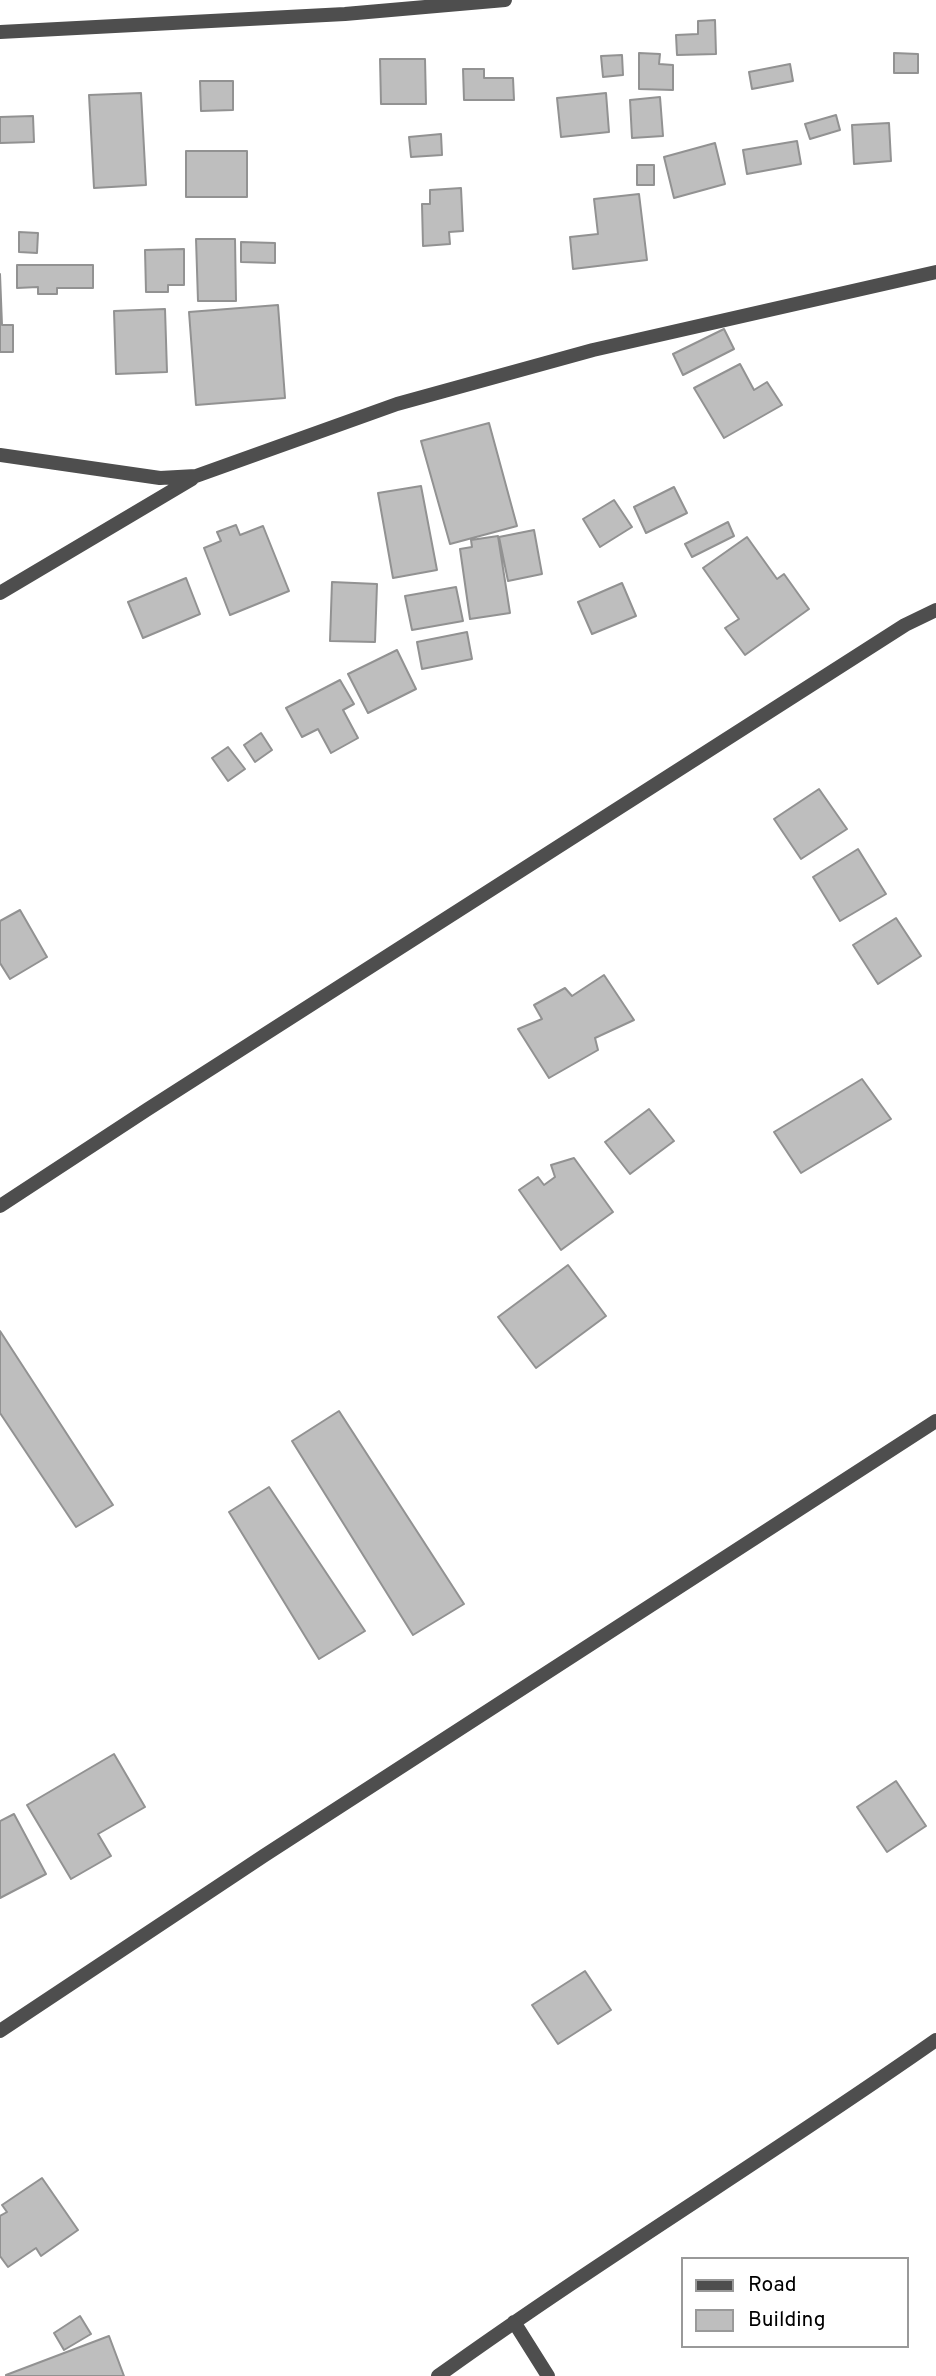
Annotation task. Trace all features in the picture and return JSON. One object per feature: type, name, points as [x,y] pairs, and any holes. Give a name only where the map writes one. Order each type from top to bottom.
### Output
[{"type":"street","points":[[0,32],[345,14],[505,0]]},
{"type":"street","points":[[0,593],[196,476],[397,404],[593,351],[936,272]]},
{"type":"street","points":[[0,455],[160,478],[196,476]]},
{"type":"street","points":[[0,1206],[893,632],[936,610]]},
{"type":"street","points":[[0,2031],[265,1855],[936,1421]]},
{"type":"street","points":[[438,2376],[514,2322],[855,2097],[936,2040]]},
{"type":"street","points":[[514,2322],[548,2376]]},
{"type":"building","points":[[715,20],[716,54],[677,55],[676,35],[698,34],[698,21]]},
{"type":"building","points":[[639,53],[660,54],[659,64],[673,65],[673,90],[639,89]]},
{"type":"building","points":[[894,53],[918,54],[918,73],[894,73]]},
{"type":"building","points":[[622,55],[623,75],[603,77],[601,56]]},
{"type":"building","points":[[380,59],[425,59],[426,104],[381,104]]},
{"type":"building","points":[[790,64],[793,81],[752,89],[749,72]]},
{"type":"building","points":[[463,69],[484,69],[484,78],[513,78],[514,100],[464,100]]},
{"type":"building","points":[[200,81],[233,81],[233,110],[201,111]]},
{"type":"building","points":[[141,93],[146,185],[94,188],[89,95]]},
{"type":"building","points":[[606,93],[609,132],[561,137],[557,98]]},
{"type":"building","points":[[660,97],[663,136],[632,138],[630,100]]},
{"type":"building","points":[[836,115],[840,130],[810,139],[805,124]]},
{"type":"building","points":[[33,116],[34,142],[0,143],[0,117]]},
{"type":"building","points":[[889,123],[891,161],[854,164],[852,125]]},
{"type":"building","points":[[441,134],[442,155],[411,157],[409,137]]},
{"type":"building","points":[[797,141],[801,164],[747,174],[743,150]]},
{"type":"building","points":[[715,143],[725,184],[674,198],[664,157]]},
{"type":"building","points":[[186,151],[247,151],[247,197],[186,197]]},
{"type":"building","points":[[637,165],[654,165],[654,185],[637,185]]},
{"type":"building","points":[[461,188],[463,231],[449,232],[450,244],[423,246],[422,204],[430,204],[430,190]]},
{"type":"building","points":[[639,194],[647,260],[573,269],[570,237],[598,234],[594,199]]},
{"type":"building","points":[[19,232],[38,233],[37,253],[19,252]]},
{"type":"building","points":[[196,239],[235,239],[236,301],[198,301]]},
{"type":"building","points":[[241,242],[275,243],[275,263],[241,262]]},
{"type":"building","points":[[184,249],[184,285],[168,285],[168,292],[146,292],[145,250]]},
{"type":"building","points":[[17,265],[93,265],[93,288],[57,288],[57,294],[38,294],[38,287],[17,288]]},
{"type":"building","points":[[0,274],[2,325],[13,325],[13,352],[0,352]]},
{"type":"building","points":[[278,305],[285,398],[196,405],[189,312]]},
{"type":"building","points":[[165,309],[167,372],[116,374],[114,311]]},
{"type":"building","points":[[724,329],[734,349],[683,375],[673,354]]},
{"type":"building","points":[[740,364],[754,390],[767,382],[782,405],[724,438],[694,388]]},
{"type":"building","points":[[489,423],[517,526],[450,544],[421,441]]},
{"type":"building","points":[[421,486],[437,570],[393,578],[378,493]]},
{"type":"building","points":[[674,487],[687,513],[646,533],[634,507]]},
{"type":"building","points":[[614,500],[632,527],[600,547],[583,519]]},
{"type":"building","points":[[728,522],[734,536],[692,557],[685,544]]},
{"type":"building","points":[[236,525],[240,535],[263,526],[289,591],[230,615],[204,548],[221,541],[217,532]]},
{"type":"building","points":[[534,530],[542,574],[508,581],[499,537]]},
{"type":"building","points":[[498,536],[510,613],[470,619],[460,549],[472,547],[471,540]]},
{"type":"building","points":[[747,537],[777,579],[784,574],[809,609],[745,655],[725,628],[739,619],[703,568]]},
{"type":"building","points":[[186,578],[200,614],[143,638],[128,602]]},
{"type":"building","points":[[332,582],[377,584],[375,642],[330,641]]},
{"type":"building","points":[[622,583],[636,616],[592,634],[578,602]]},
{"type":"building","points":[[456,587],[463,621],[412,630],[405,596]]},
{"type":"building","points":[[467,632],[472,659],[422,669],[417,642]]},
{"type":"building","points":[[397,650],[416,689],[368,713],[348,674]]},
{"type":"building","points":[[340,680],[354,704],[343,710],[358,738],[331,753],[318,729],[302,737],[286,708]]},
{"type":"building","points":[[261,733],[272,750],[255,762],[244,745]]},
{"type":"building","points":[[228,747],[245,769],[228,781],[212,758]]},
{"type":"building","points":[[819,789],[847,829],[801,859],[774,819]]},
{"type":"building","points":[[858,849],[886,894],[840,921],[813,877]]},
{"type":"building","points":[[20,910],[47,957],[10,979],[0,963],[0,921]]},
{"type":"building","points":[[896,918],[921,956],[878,984],[853,945]]},
{"type":"building","points":[[604,975],[634,1020],[595,1038],[598,1050],[549,1078],[518,1029],[542,1019],[534,1005],[565,988],[572,996]]},
{"type":"building","points":[[862,1079],[891,1119],[801,1173],[774,1132]]},
{"type":"building","points":[[649,1109],[674,1141],[630,1174],[605,1142]]},
{"type":"building","points":[[574,1158],[613,1212],[561,1250],[519,1190],[538,1177],[544,1185],[555,1177],[551,1165]]},
{"type":"building","points":[[568,1265],[606,1316],[536,1368],[498,1317]]},
{"type":"building","points":[[0,1331],[113,1505],[76,1527],[0,1413]]},
{"type":"building","points":[[339,1411],[464,1604],[413,1635],[292,1441]]},
{"type":"building","points":[[269,1487],[365,1631],[319,1659],[229,1512]]},
{"type":"building","points":[[114,1754],[145,1807],[98,1834],[111,1856],[71,1879],[27,1805]]},
{"type":"building","points":[[896,1781],[926,1826],[887,1852],[857,1807]]},
{"type":"building","points":[[14,1814],[46,1874],[0,1898],[0,1821]]},
{"type":"building","points":[[585,1971],[611,2010],[558,2044],[532,2005]]},
{"type":"building","points":[[42,2178],[78,2230],[41,2256],[36,2248],[8,2267],[0,2256],[0,2216],[7,2212],[2,2205]]},
{"type":"building","points":[[80,2316],[91,2334],[64,2350],[54,2333]]},
{"type":"building","points":[[109,2336],[124,2376],[6,2376],[6,2375]]}]
